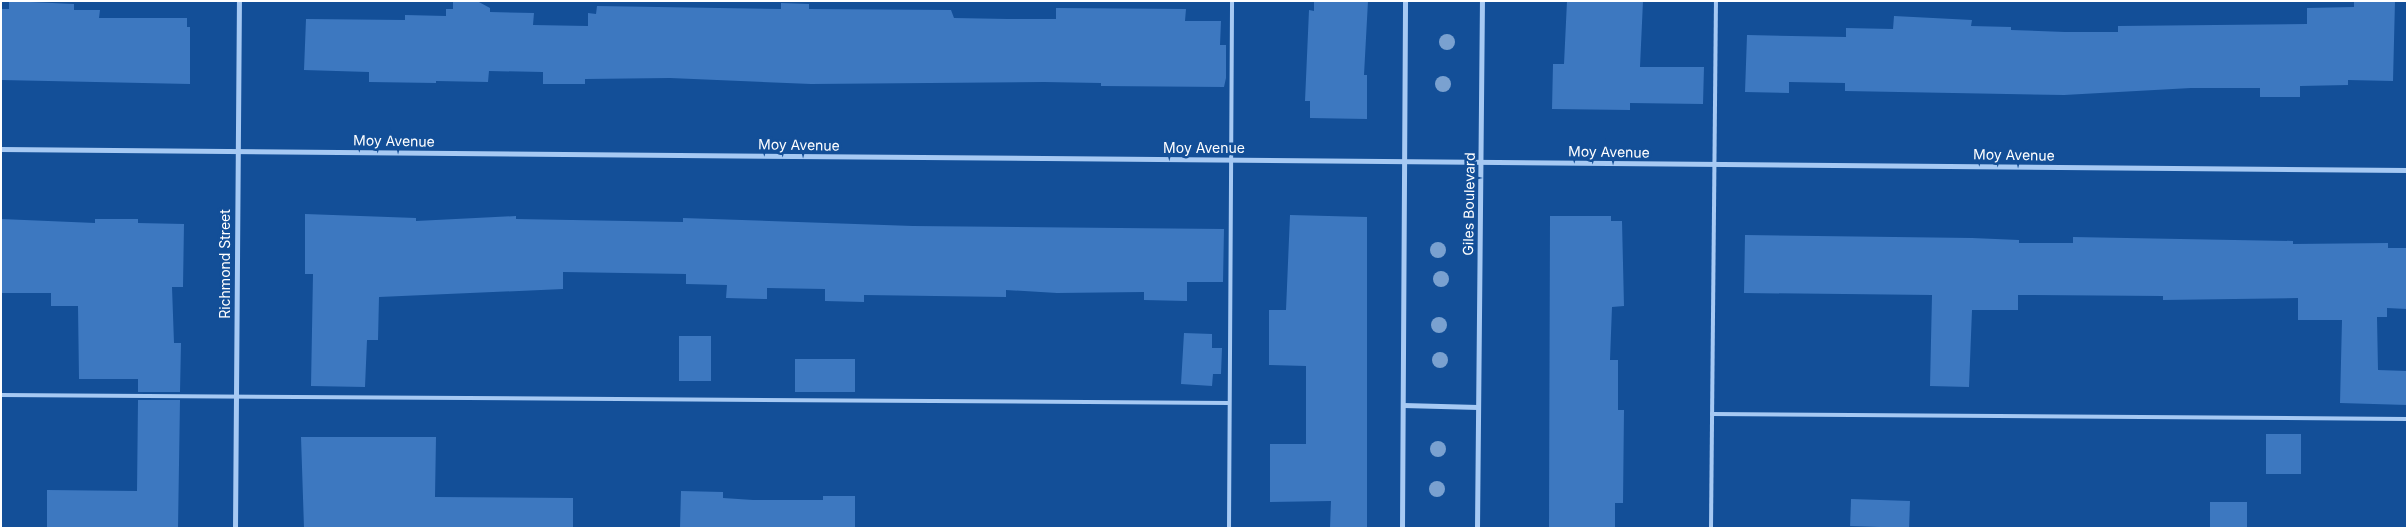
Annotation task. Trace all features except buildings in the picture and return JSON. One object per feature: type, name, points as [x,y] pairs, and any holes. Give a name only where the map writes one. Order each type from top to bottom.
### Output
[{"type":"street","name":"Richmond Street","points":[[235,528],[239,1]]},
{"type":"street","points":[[1402,528],[1405,1]]},
{"type":"street","name":"Giles Boulevard","points":[[1477,528],[1482,1]]},
{"type":"street","name":"Moy Avenue","points":[[1,149],[2407,170]]},
{"type":"street","points":[[1403,405],[1478,407]]},
{"type":"lane","points":[[1229,528],[1232,1]]},
{"type":"lane","points":[[1711,528],[1716,1]]},
{"type":"lane","points":[[1,395],[1230,403]]},
{"type":"lane","points":[[1712,414],[2407,419]]}]
